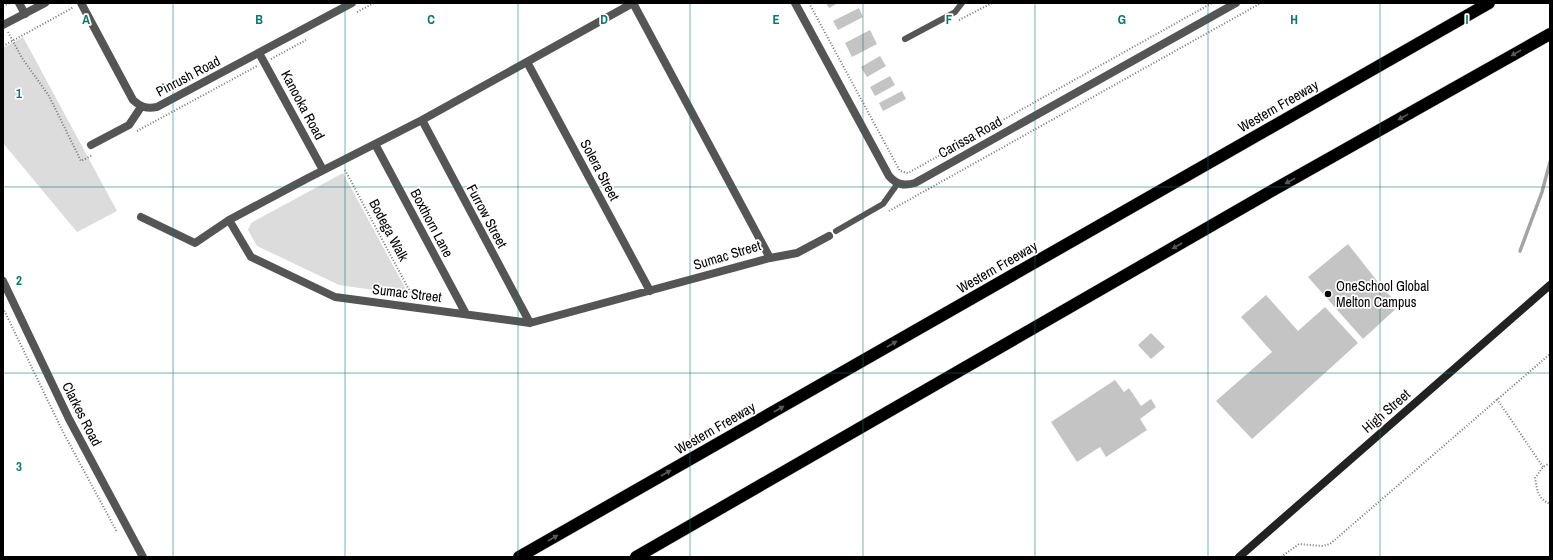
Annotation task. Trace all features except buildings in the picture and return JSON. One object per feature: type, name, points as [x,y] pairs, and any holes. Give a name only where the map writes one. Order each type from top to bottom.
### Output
[{"type":"highway","name":"Western Freeway","points":[[519,557],[1489,3]]},
{"type":"highway","points":[[636,557],[1275,189],[1550,34]]},
{"type":"main road","name":"High Street","points":[[1239,557],[1550,285]]},
{"type":"street","points":[[19,3],[24,14]]},
{"type":"street","points":[[3,25],[45,3]]},
{"type":"street","name":"Pinrush Road","points":[[81,3],[132,100],[141,107],[148,108],[157,107],[352,3]]},
{"type":"street","name":"Sumac Street","points":[[633,3],[770,258],[530,323],[335,297],[251,256],[229,220],[422,120],[633,3]]},
{"type":"street","points":[[795,3],[889,176],[898,183]]},
{"type":"street","name":"Carissa Road","points":[[898,183],[908,185],[915,183],[1236,3]]},
{"type":"street","name":"Kanooka Road","points":[[259,53],[323,170]]},
{"type":"street","name":"Solera Street","points":[[527,62],[650,291]]},
{"type":"street","points":[[91,146],[129,125],[141,107]]},
{"type":"street","name":"Furrow Street","points":[[422,120],[530,323]]},
{"type":"street","name":"Boxthorn Lane","points":[[375,144],[466,314]]},
{"type":"street","points":[[141,217],[195,243],[229,220]]},
{"type":"street","points":[[770,258],[797,253],[832,233]]},
{"type":"street","name":"Clarkes Road","points":[[3,281],[69,419],[143,557]]},
{"type":"lane","points":[[906,39],[955,12],[962,3]]},
{"type":"lane","points":[[832,233],[878,208],[888,199],[898,183]]},
{"type":"path","points":[[3,6],[10,3]]},
{"type":"path","points":[[3,46],[81,3]]},
{"type":"path","points":[[809,3],[900,171],[908,173],[1212,3]]},
{"type":"path","points":[[885,214],[1262,3]]},
{"type":"path","name":"Bodega Walk","points":[[341,161],[419,308]]},
{"type":"path","points":[[1281,557],[1299,544],[1323,546],[1330,544],[1550,354]]},
{"type":"path","points":[[1497,399],[1543,467]]},
{"type":"path","points":[[1550,463],[1543,467],[1535,478],[1538,492],[1543,501],[1550,504]]},
{"type":"shaded area","points":[[23,37],[117,211],[77,232],[3,143],[3,48]]},
{"type":"shaded area","points":[[343,173],[409,295],[339,285],[257,246],[248,230],[251,223]]},
{"type":"waterway","points":[[1520,251],[1542,192],[1550,162]]},
{"type":"place","name":"OneSchool Global Melton Campus","points":[[1328,294]]}]
